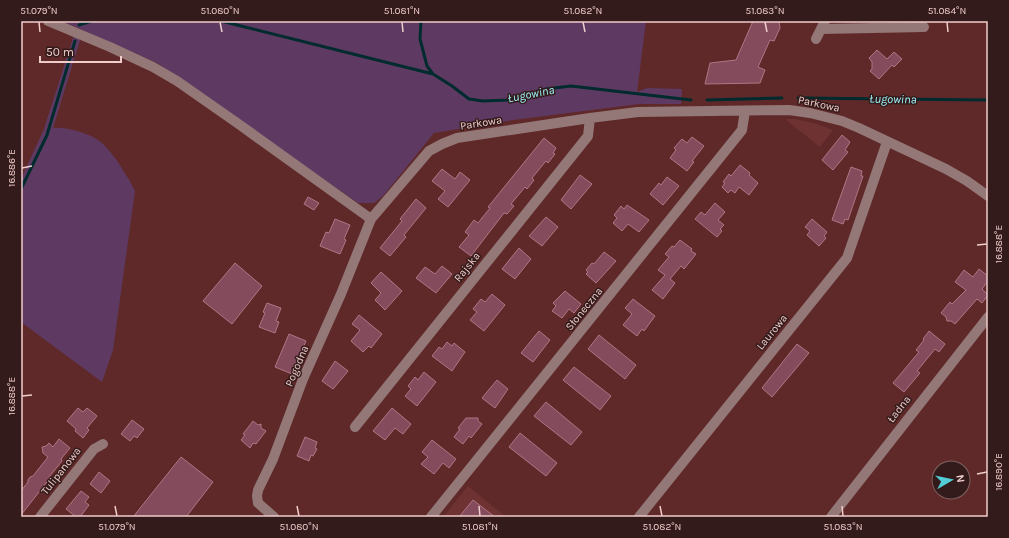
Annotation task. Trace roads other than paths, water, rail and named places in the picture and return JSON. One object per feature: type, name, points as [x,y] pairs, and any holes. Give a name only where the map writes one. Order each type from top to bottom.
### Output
[{"type":"street","points":[[48,21],[153,66],[240,125],[371,219]]},
{"type":"street","points":[[816,38],[823,25],[924,27]]},
{"type":"street","name":"Parkowa","points":[[371,219],[429,151],[442,144],[457,138],[638,112],[789,110],[810,113],[842,121],[859,128],[946,169],[967,181],[988,196]]},
{"type":"street","name":"Słoneczna","points":[[431,517],[742,130],[745,111]]},
{"type":"street","name":"Rajska","points":[[355,426],[588,136],[590,118]]},
{"type":"street","name":"Laurowa","points":[[639,517],[847,258],[887,142]]},
{"type":"street","name":"Pogodna","points":[[274,517],[258,503],[258,490],[273,459],[303,380],[341,294],[371,219]]},
{"type":"street","name":"Ładna","points":[[831,517],[988,317]]},
{"type":"street","name":"Tulipanowa","points":[[40,517],[94,449],[103,444]]},
{"type":"waterway","points":[[79,25],[92,21]]},
{"type":"waterway","points":[[221,21],[433,74]]},
{"type":"waterway","name":"Ługowina","points":[[421,21],[420,39],[427,66],[433,74],[469,99],[483,101],[508,100],[546,89],[571,86],[691,100]]},
{"type":"waterway","points":[[21,189],[47,135],[75,41]]},
{"type":"waterway","name":"Ługowina","points":[[707,100],[782,98]]},
{"type":"waterway","name":"Ługowina","points":[[798,98],[988,100]]}]
